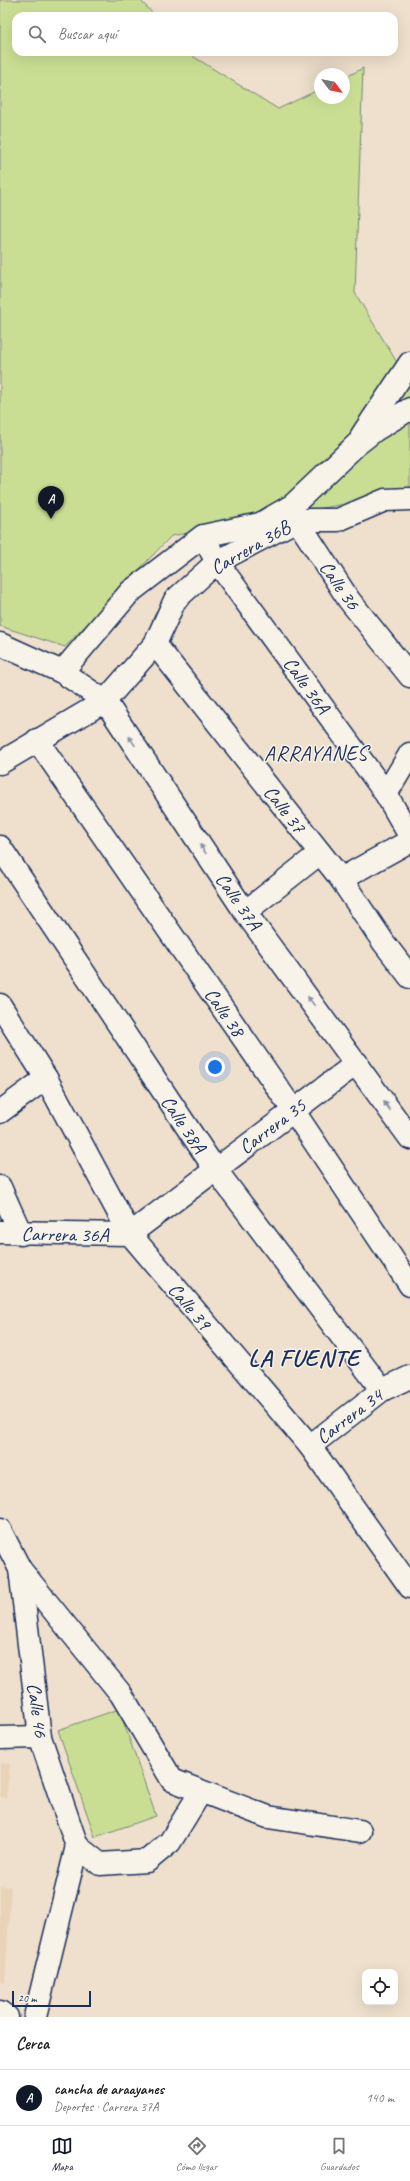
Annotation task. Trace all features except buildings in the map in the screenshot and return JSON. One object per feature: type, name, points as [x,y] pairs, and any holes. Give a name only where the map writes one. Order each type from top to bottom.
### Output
[{"type":"street","points":[[356,445],[410,363]]},
{"type":"street","points":[[260,524],[293,505],[356,445],[375,430],[410,410]]},
{"type":"street","name":"Carrera 36B","points":[[0,763],[106,701],[155,644],[175,600],[217,562],[296,520],[338,520],[385,500],[410,499]]},
{"type":"street","points":[[62,672],[130,592],[203,536],[260,524],[296,520]]},
{"type":"street","name":"Calle 36","points":[[296,520],[349,600],[410,676]]},
{"type":"street","name":"Calle 36A","points":[[203,536],[217,562],[386,794],[410,836]]},
{"type":"street","name":"Calle 37A","points":[[0,644],[62,672],[106,701],[245,912],[410,1138]]},
{"type":"street","name":"Calle 37","points":[[155,644],[341,879],[384,944],[410,977]]},
{"type":"street","name":"Calle 38","points":[[37,740],[293,1110],[410,1285]]},
{"type":"street","points":[[386,794],[410,754]]},
{"type":"street","points":[[341,879],[410,841]]},
{"type":"street","name":"Calle 38A","points":[[0,847],[215,1169],[382,1390]]},
{"type":"street","points":[[245,912],[320,853]]},
{"type":"street","name":"Calle 39","points":[[0,1005],[46,1078],[130,1234],[310,1446],[410,1587]]},
{"type":"street","name":"Carrera 35","points":[[130,1234],[356,1063]]},
{"type":"street","points":[[0,1112],[46,1078]]},
{"type":"street","points":[[0,1188],[21,1234]]},
{"type":"street","name":"Carrera 36A","points":[[0,1232],[21,1234],[130,1234]]},
{"type":"street","name":"Carrera 34","points":[[310,1446],[382,1390],[410,1377]]},
{"type":"street","points":[[0,1530],[20,1569],[122,1694],[172,1780],[200,1793],[268,1817],[360,1831]]},
{"type":"street","name":"Calle 46","points":[[20,1569],[40,1737],[77,1846]]},
{"type":"street","points":[[0,1738],[40,1737]]},
{"type":"street","points":[[35,2017],[77,1846],[100,1864],[147,1861],[170,1842],[200,1793]]},
{"type":"street","points":[[0,2012],[7,2017]]},
{"type":"shaded area","points":[[0,1763],[10,1764],[6,1798],[0,1796]]},
{"type":"shaded area","points":[[0,1886],[11,1887],[5,1983],[0,1982]]},
{"type":"green space","points":[[0,0],[140,0],[151,12],[12,12],[12,56],[193,56],[278,109],[314,92],[314,104],[350,104],[350,75],[363,68],[355,293],[410,384],[410,492],[171,536],[65,647],[0,626]]},
{"type":"green space","points":[[119,1709],[156,1816],[95,1837],[58,1730]]},
{"type":"place","name":"cancha de araayanes","points":[[51,519]]},
{"type":"district","name":"ARRAYANES","points":[[316,753]]},
{"type":"district","name":"LA FUENTE","points":[[304,1358]]}]
